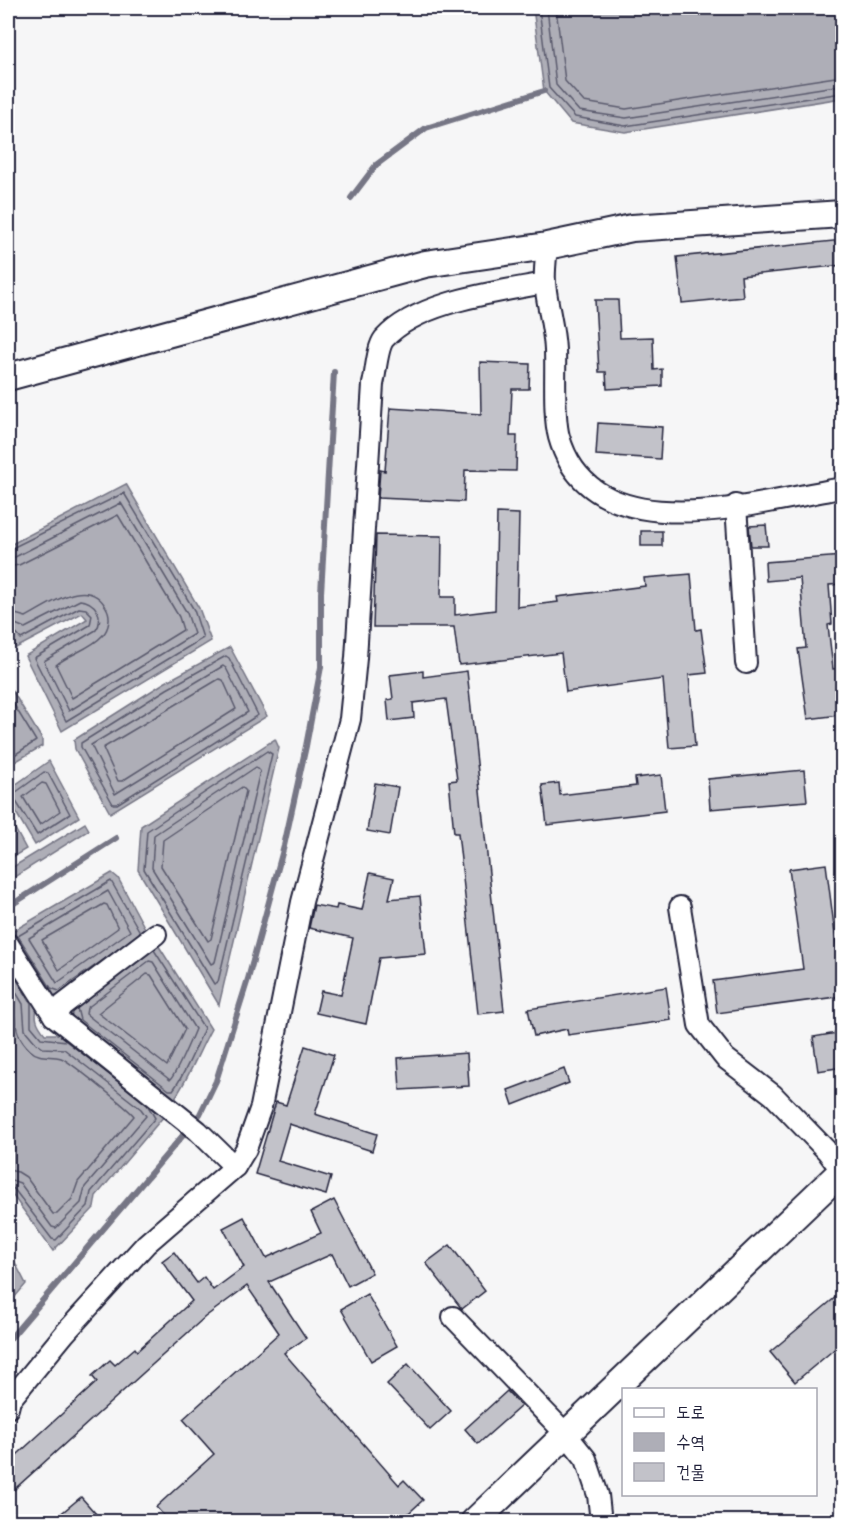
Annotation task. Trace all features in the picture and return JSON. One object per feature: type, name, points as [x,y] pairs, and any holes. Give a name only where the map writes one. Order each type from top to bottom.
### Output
[{"type":"main road","points":[[8,377],[425,264],[547,246],[632,228],[843,214]]},
{"type":"main road","points":[[474,1521],[842,1171]]},
{"type":"street","points":[[547,246],[545,283],[554,326],[559,435],[571,465],[596,489],[619,504],[653,511],[697,512],[843,488]]},
{"type":"street","points":[[8,1408],[10,1400],[65,1333],[146,1244],[235,1167],[246,1149],[261,1107],[302,902],[350,719],[373,384],[383,340],[405,323],[456,300],[545,283]]},
{"type":"street","points":[[736,506],[746,663]]},
{"type":"street","points":[[681,907],[699,1025],[725,1058],[773,1095],[827,1151],[842,1171]]},
{"type":"street","points":[[54,1016],[63,1005],[156,934]]},
{"type":"street","points":[[8,944],[54,1016],[191,1125],[235,1167]]},
{"type":"street","points":[[453,1317],[566,1434],[586,1459],[598,1495],[602,1521]]},
{"type":"water","points":[[533,8],[842,8],[842,98],[625,132],[571,123],[544,91]]},
{"type":"water","points":[[126,484],[199,608],[211,641],[62,731],[25,656],[87,619],[82,613],[16,648],[8,629],[8,546]]},
{"type":"water","points":[[230,647],[267,716],[110,813],[75,749],[74,740],[164,683]]},
{"type":"water","points":[[8,684],[42,739],[42,746],[8,766]]},
{"type":"water","points":[[275,739],[279,748],[219,1005],[138,870],[141,826]]},
{"type":"water","points":[[49,761],[79,817],[35,845],[8,799],[8,790]]},
{"type":"water","points":[[8,816],[26,849],[11,858],[8,851]]},
{"type":"water","points":[[85,823],[89,830],[8,881],[8,870]]},
{"type":"water","points":[[112,873],[118,878],[148,934],[61,998],[48,994],[8,934]]},
{"type":"water","points":[[155,940],[211,1029],[173,1101],[72,1022],[72,1013],[68,1005]]},
{"type":"water","points":[[8,953],[38,1003],[37,1020],[45,1034],[66,1034],[164,1116],[96,1196],[94,1208],[53,1251],[8,1189]]},
{"type":"water","points":[[8,1249],[26,1284],[8,1305]]},
{"type":"building","points":[[843,240],[843,265],[741,276],[743,297],[682,303],[677,257]]},
{"type":"building","points":[[595,300],[618,300],[620,338],[653,337],[654,370],[662,369],[662,386],[607,389],[606,372],[599,372]]},
{"type":"building","points":[[480,362],[530,364],[529,389],[512,389],[510,436],[517,436],[516,471],[465,470],[464,502],[378,498],[380,470],[385,471],[390,408],[481,414]]},
{"type":"building","points":[[598,423],[662,427],[660,459],[596,455]]},
{"type":"building","points":[[497,513],[519,514],[517,607],[558,602],[557,597],[645,586],[644,578],[691,574],[696,630],[701,629],[707,673],[689,675],[695,746],[669,748],[663,679],[566,692],[561,653],[459,665],[454,627],[373,627],[376,535],[442,536],[441,597],[455,597],[455,615],[495,610]]},
{"type":"building","points":[[766,525],[768,546],[751,546],[749,526]]},
{"type":"building","points":[[641,531],[662,531],[662,546],[641,546]]},
{"type":"building","points":[[843,556],[843,584],[829,585],[832,624],[828,625],[833,669],[843,668],[843,699],[837,700],[839,715],[808,719],[798,649],[806,648],[800,578],[766,581],[765,562]]},
{"type":"building","points":[[423,671],[423,677],[467,671],[504,1011],[478,1014],[458,833],[454,833],[449,781],[457,780],[446,699],[413,703],[414,718],[389,721],[387,700],[393,699],[390,675]]},
{"type":"building","points":[[804,770],[807,801],[710,809],[708,779]]},
{"type":"building","points":[[661,775],[665,811],[547,825],[542,785],[559,783],[560,795],[636,786],[635,778]]},
{"type":"building","points":[[375,783],[398,787],[390,835],[367,831]]},
{"type":"building","points":[[826,864],[843,996],[717,1013],[713,981],[803,969],[789,869]]},
{"type":"building","points":[[370,873],[394,878],[389,899],[420,896],[426,954],[379,958],[366,1024],[316,1013],[321,991],[341,995],[353,938],[309,928],[314,905],[336,909],[337,905],[362,910]]},
{"type":"building","points":[[666,987],[671,1020],[568,1035],[567,1029],[534,1036],[528,1009]]},
{"type":"building","points":[[843,1032],[843,1067],[818,1071],[813,1037]]},
{"type":"building","points":[[305,1046],[334,1055],[315,1114],[377,1134],[372,1151],[289,1124],[278,1161],[331,1177],[326,1195],[255,1174],[276,1102],[286,1105]]},
{"type":"building","points":[[467,1053],[469,1086],[400,1090],[398,1058]]},
{"type":"building","points":[[564,1069],[569,1083],[513,1105],[508,1090]]},
{"type":"building","points":[[334,1200],[372,1273],[348,1286],[332,1254],[269,1282],[306,1338],[284,1353],[399,1485],[404,1480],[423,1500],[400,1521],[169,1521],[156,1507],[214,1454],[183,1419],[279,1333],[247,1286],[205,1317],[8,1495],[8,1463],[97,1382],[92,1376],[110,1360],[115,1365],[135,1348],[137,1351],[192,1301],[162,1261],[174,1252],[197,1283],[204,1277],[213,1290],[244,1267],[223,1228],[244,1217],[266,1258],[321,1233],[311,1212]]},
{"type":"building","points":[[450,1245],[485,1291],[462,1309],[426,1263]]},
{"type":"building","points":[[843,1291],[843,1342],[795,1382],[770,1352]]},
{"type":"building","points":[[367,1294],[397,1346],[371,1361],[341,1309]]},
{"type":"building","points":[[408,1364],[451,1411],[430,1430],[387,1384]]},
{"type":"building","points":[[507,1391],[521,1406],[478,1444],[465,1429]]},
{"type":"building","points":[[81,1497],[96,1514],[88,1521],[52,1521]]},
{"type":"waterway","points":[[351,198],[376,165],[426,128],[544,91]]},
{"type":"waterway","points":[[8,1341],[185,1133],[200,1114],[216,1081],[248,979],[284,846],[321,667],[321,593],[334,372]]},
{"type":"waterway","points":[[8,907],[116,838]]}]
